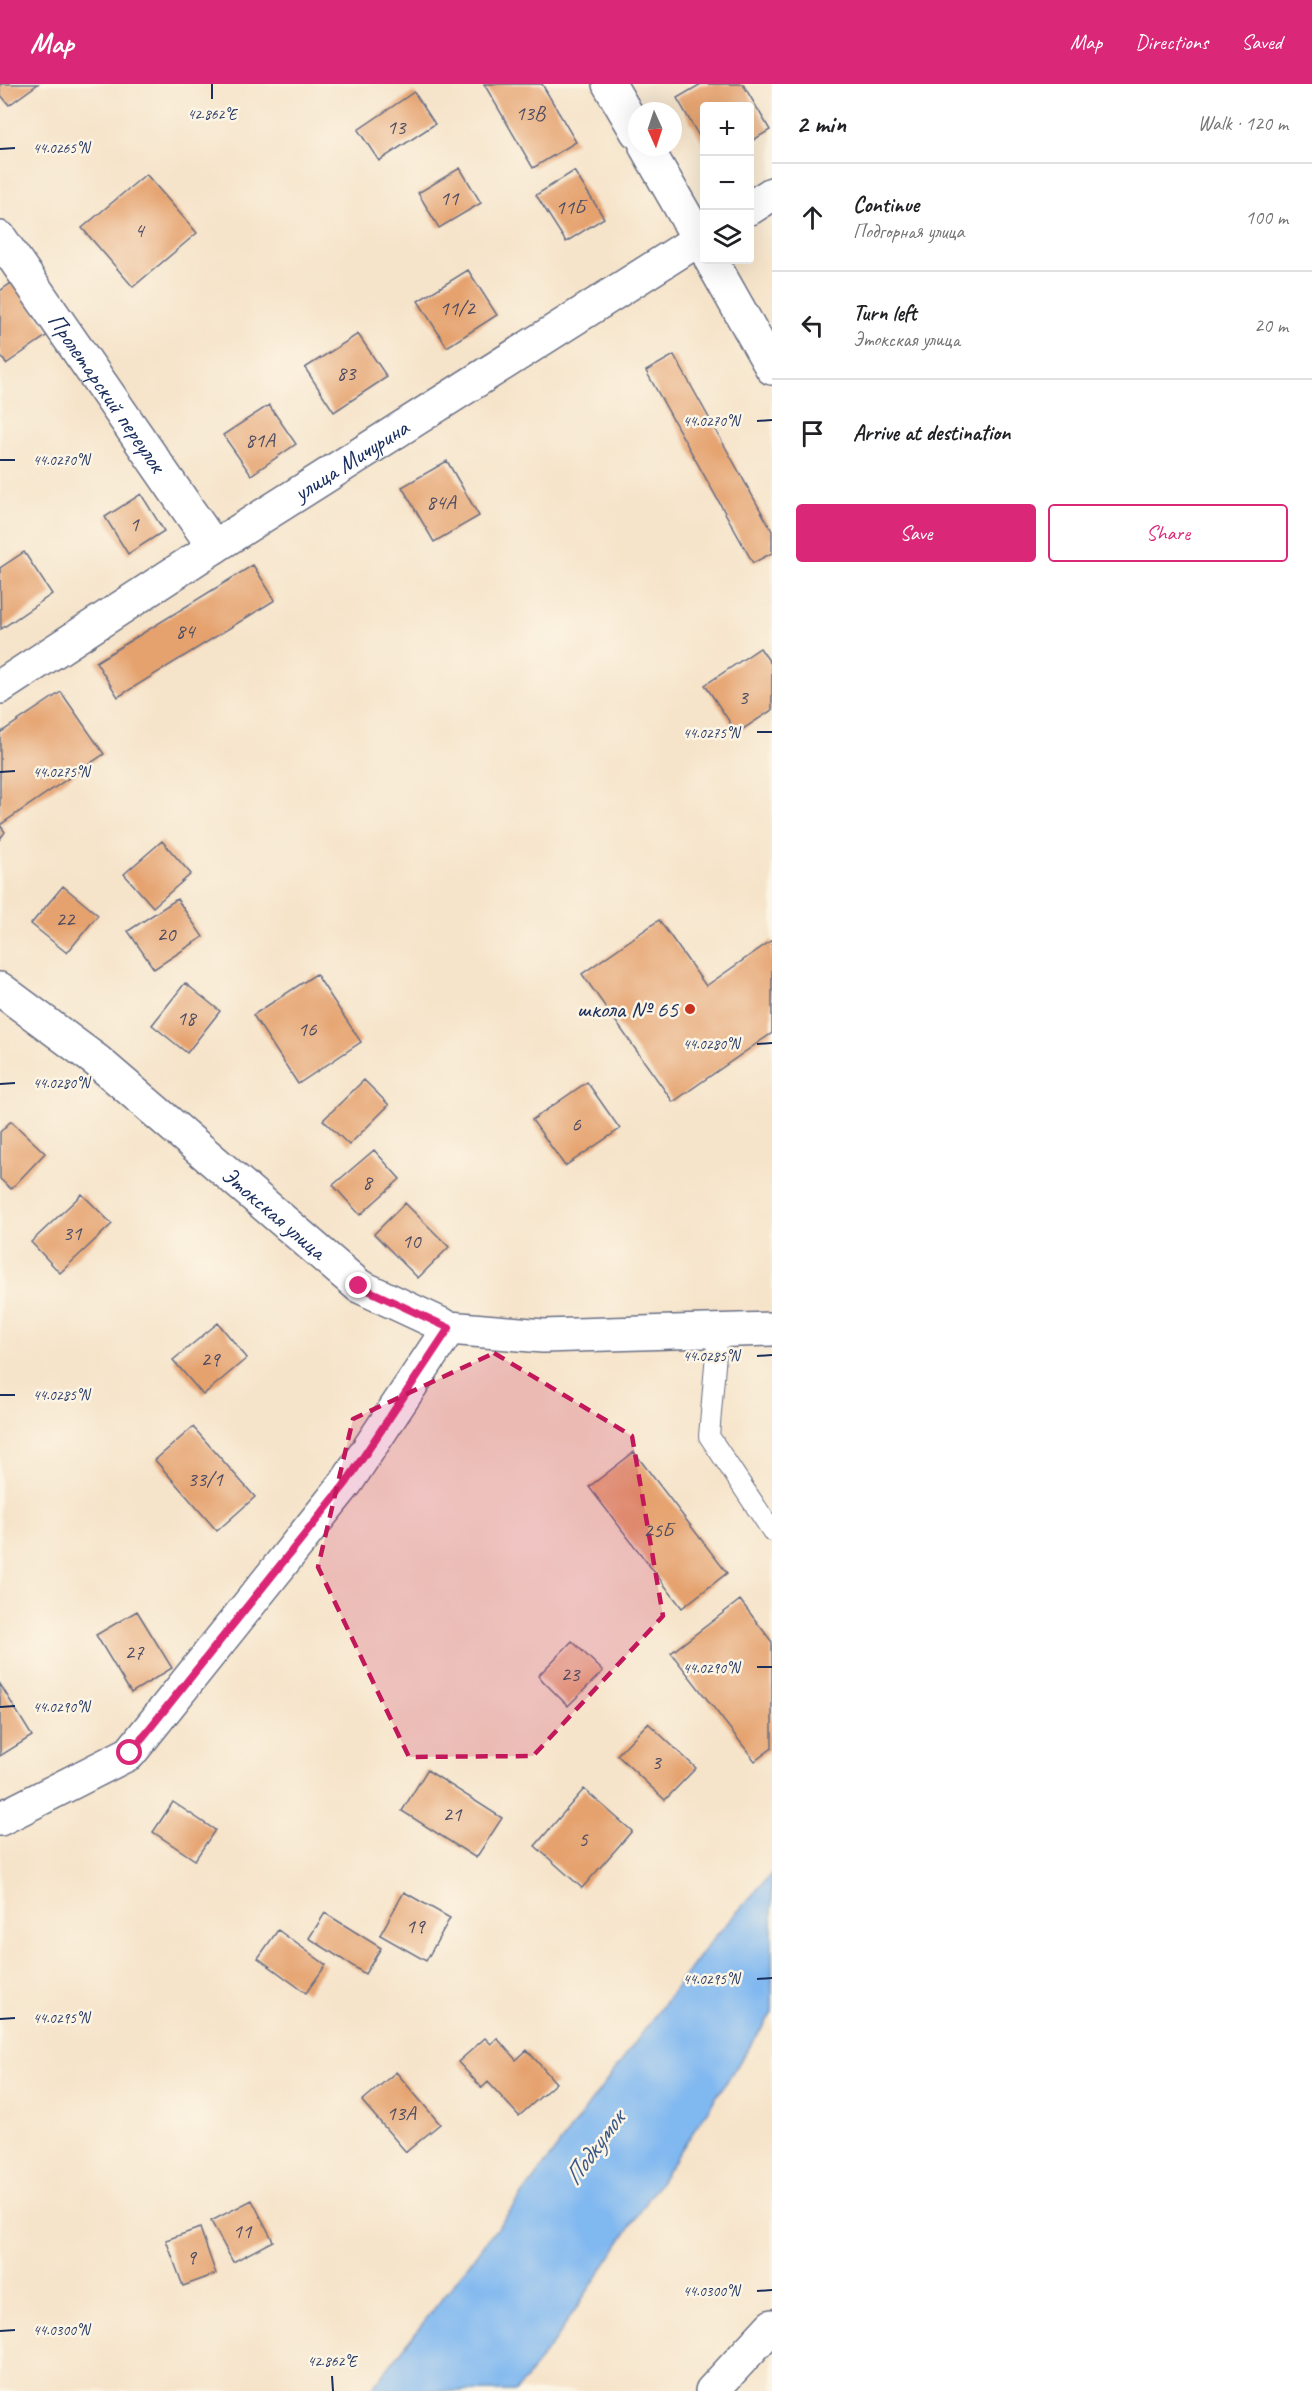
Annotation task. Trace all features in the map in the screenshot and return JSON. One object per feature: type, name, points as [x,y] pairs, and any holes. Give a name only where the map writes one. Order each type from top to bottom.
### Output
[{"type":"street","points":[[609,84],[628,117]]},
{"type":"street","points":[[651,156],[700,238]]},
{"type":"street","points":[[754,205],[772,194]]},
{"type":"street","name":"Пролетарский переулок","points":[[0,238],[214,547]]},
{"type":"street","name":"улица Мичурина","points":[[0,687],[214,547],[700,249]]},
{"type":"street","points":[[715,264],[772,368]]},
{"type":"street","name":"Этокская улица","points":[[0,989],[97,1061],[359,1286],[449,1328],[543,1336],[772,1329]]},
{"type":"street","points":[[0,1819],[130,1753],[346,1483],[449,1328]]},
{"type":"street","points":[[712,2391],[772,2326]]},
{"type":"lane","points":[[718,1330],[709,1436],[772,1532]]},
{"type":"highlighted area","points":[[494,1353],[632,1436],[663,1616],[533,1756],[409,1757],[318,1567],[353,1419]]},
{"type":"water","name":"Подкумок","points":[[772,1873],[772,2013],[553,2343],[516,2391],[370,2391],[508,2214],[706,1947]]},
{"type":"building","points":[[0,84],[38,84],[9,105],[0,94]]},
{"type":"building","points":[[484,84],[542,84],[576,142],[533,168]]},
{"type":"building","points":[[701,84],[743,84],[754,102],[700,102],[700,138],[682,107],[682,102],[677,98]]},
{"type":"building","points":[[414,92],[435,124],[379,161],[358,130]]},
{"type":"building","points":[[754,103],[770,130],[754,140]]},
{"type":"building","points":[[460,168],[481,203],[439,228],[418,193]]},
{"type":"building","points":[[574,171],[604,218],[566,242],[536,195]]},
{"type":"building","points":[[146,174],[197,233],[133,287],[82,228]]},
{"type":"building","points":[[468,270],[497,315],[447,347],[418,301]]},
{"type":"building","points":[[14,281],[49,334],[6,364],[0,354],[0,291]]},
{"type":"building","points":[[358,334],[387,377],[334,412],[305,368]]},
{"type":"building","points":[[674,355],[772,531],[772,553],[753,563],[646,371]]},
{"type":"building","points":[[269,405],[296,444],[251,475],[223,435]]},
{"type":"building","points":[[447,461],[479,516],[434,542],[402,487]]},
{"type":"building","points":[[141,494],[164,531],[128,554],[105,517]]},
{"type":"building","points":[[24,552],[52,594],[1,629],[0,568]]},
{"type":"building","points":[[253,565],[275,600],[118,697],[96,662]]},
{"type":"building","points":[[760,648],[772,665],[772,710],[737,733],[705,685]]},
{"type":"building","points":[[61,692],[104,754],[0,825],[0,733]]},
{"type":"building","points":[[0,825],[5,832],[0,839]]},
{"type":"building","points":[[162,841],[191,874],[153,907],[124,874]]},
{"type":"building","points":[[63,886],[98,915],[67,953],[31,924]]},
{"type":"building","points":[[177,899],[203,937],[154,969],[128,931]]},
{"type":"building","name":"школа № 65","points":[[659,920],[706,986],[772,940],[772,1033],[673,1102],[582,974]]},
{"type":"building","points":[[316,974],[361,1042],[298,1084],[253,1015]]},
{"type":"building","points":[[185,983],[220,1011],[187,1053],[152,1025]]},
{"type":"building","points":[[364,1080],[389,1105],[349,1145],[323,1120]]},
{"type":"building","points":[[587,1082],[620,1129],[565,1166],[532,1120]]},
{"type":"building","points":[[11,1121],[45,1153],[11,1189],[0,1179],[0,1132]]},
{"type":"building","points":[[374,1150],[400,1179],[360,1215],[333,1185]]},
{"type":"building","points":[[82,1194],[112,1224],[60,1273],[31,1242]]},
{"type":"building","points":[[405,1203],[449,1247],[418,1278],[374,1234]]},
{"type":"building","points":[[218,1323],[247,1358],[203,1395],[173,1360]]},
{"type":"building","points":[[193,1427],[255,1497],[217,1531],[155,1460]]},
{"type":"building","points":[[634,1452],[727,1573],[682,1608],[589,1487]]},
{"type":"building","points":[[740,1600],[772,1642],[772,1748],[755,1761],[671,1653]]},
{"type":"building","points":[[137,1611],[172,1668],[131,1693],[96,1635]]},
{"type":"building","points":[[572,1641],[603,1671],[568,1706],[538,1676]]},
{"type":"building","points":[[0,1684],[32,1736],[0,1756]]},
{"type":"building","points":[[648,1723],[696,1768],[665,1800],[617,1755]]},
{"type":"building","points":[[427,1770],[502,1818],[476,1858],[402,1811]]},
{"type":"building","points":[[584,1789],[632,1831],[582,1888],[535,1846]]},
{"type":"building","points":[[173,1802],[215,1830],[195,1860],[153,1832]]},
{"type":"building","points":[[404,1892],[450,1918],[426,1961],[380,1935]]},
{"type":"building","points":[[325,1913],[381,1948],[365,1974],[309,1938]]},
{"type":"building","points":[[278,1930],[326,1965],[306,1993],[258,1958]]},
{"type":"building","points":[[485,2038],[491,2044],[497,2038],[516,2060],[527,2050],[556,2083],[519,2116],[488,2082],[482,2088],[458,2062]]},
{"type":"building","points":[[396,2072],[440,2124],[406,2152],[362,2101]]},
{"type":"building","points":[[252,2200],[273,2241],[233,2262],[211,2221]]},
{"type":"building","points":[[200,2228],[216,2274],[183,2286],[166,2240]]},
{"type":"place","name":"школа № 65","points":[[690,1009]]},
{"type":"route","points":[[130,1753],[346,1483],[449,1328],[359,1286]]}]
